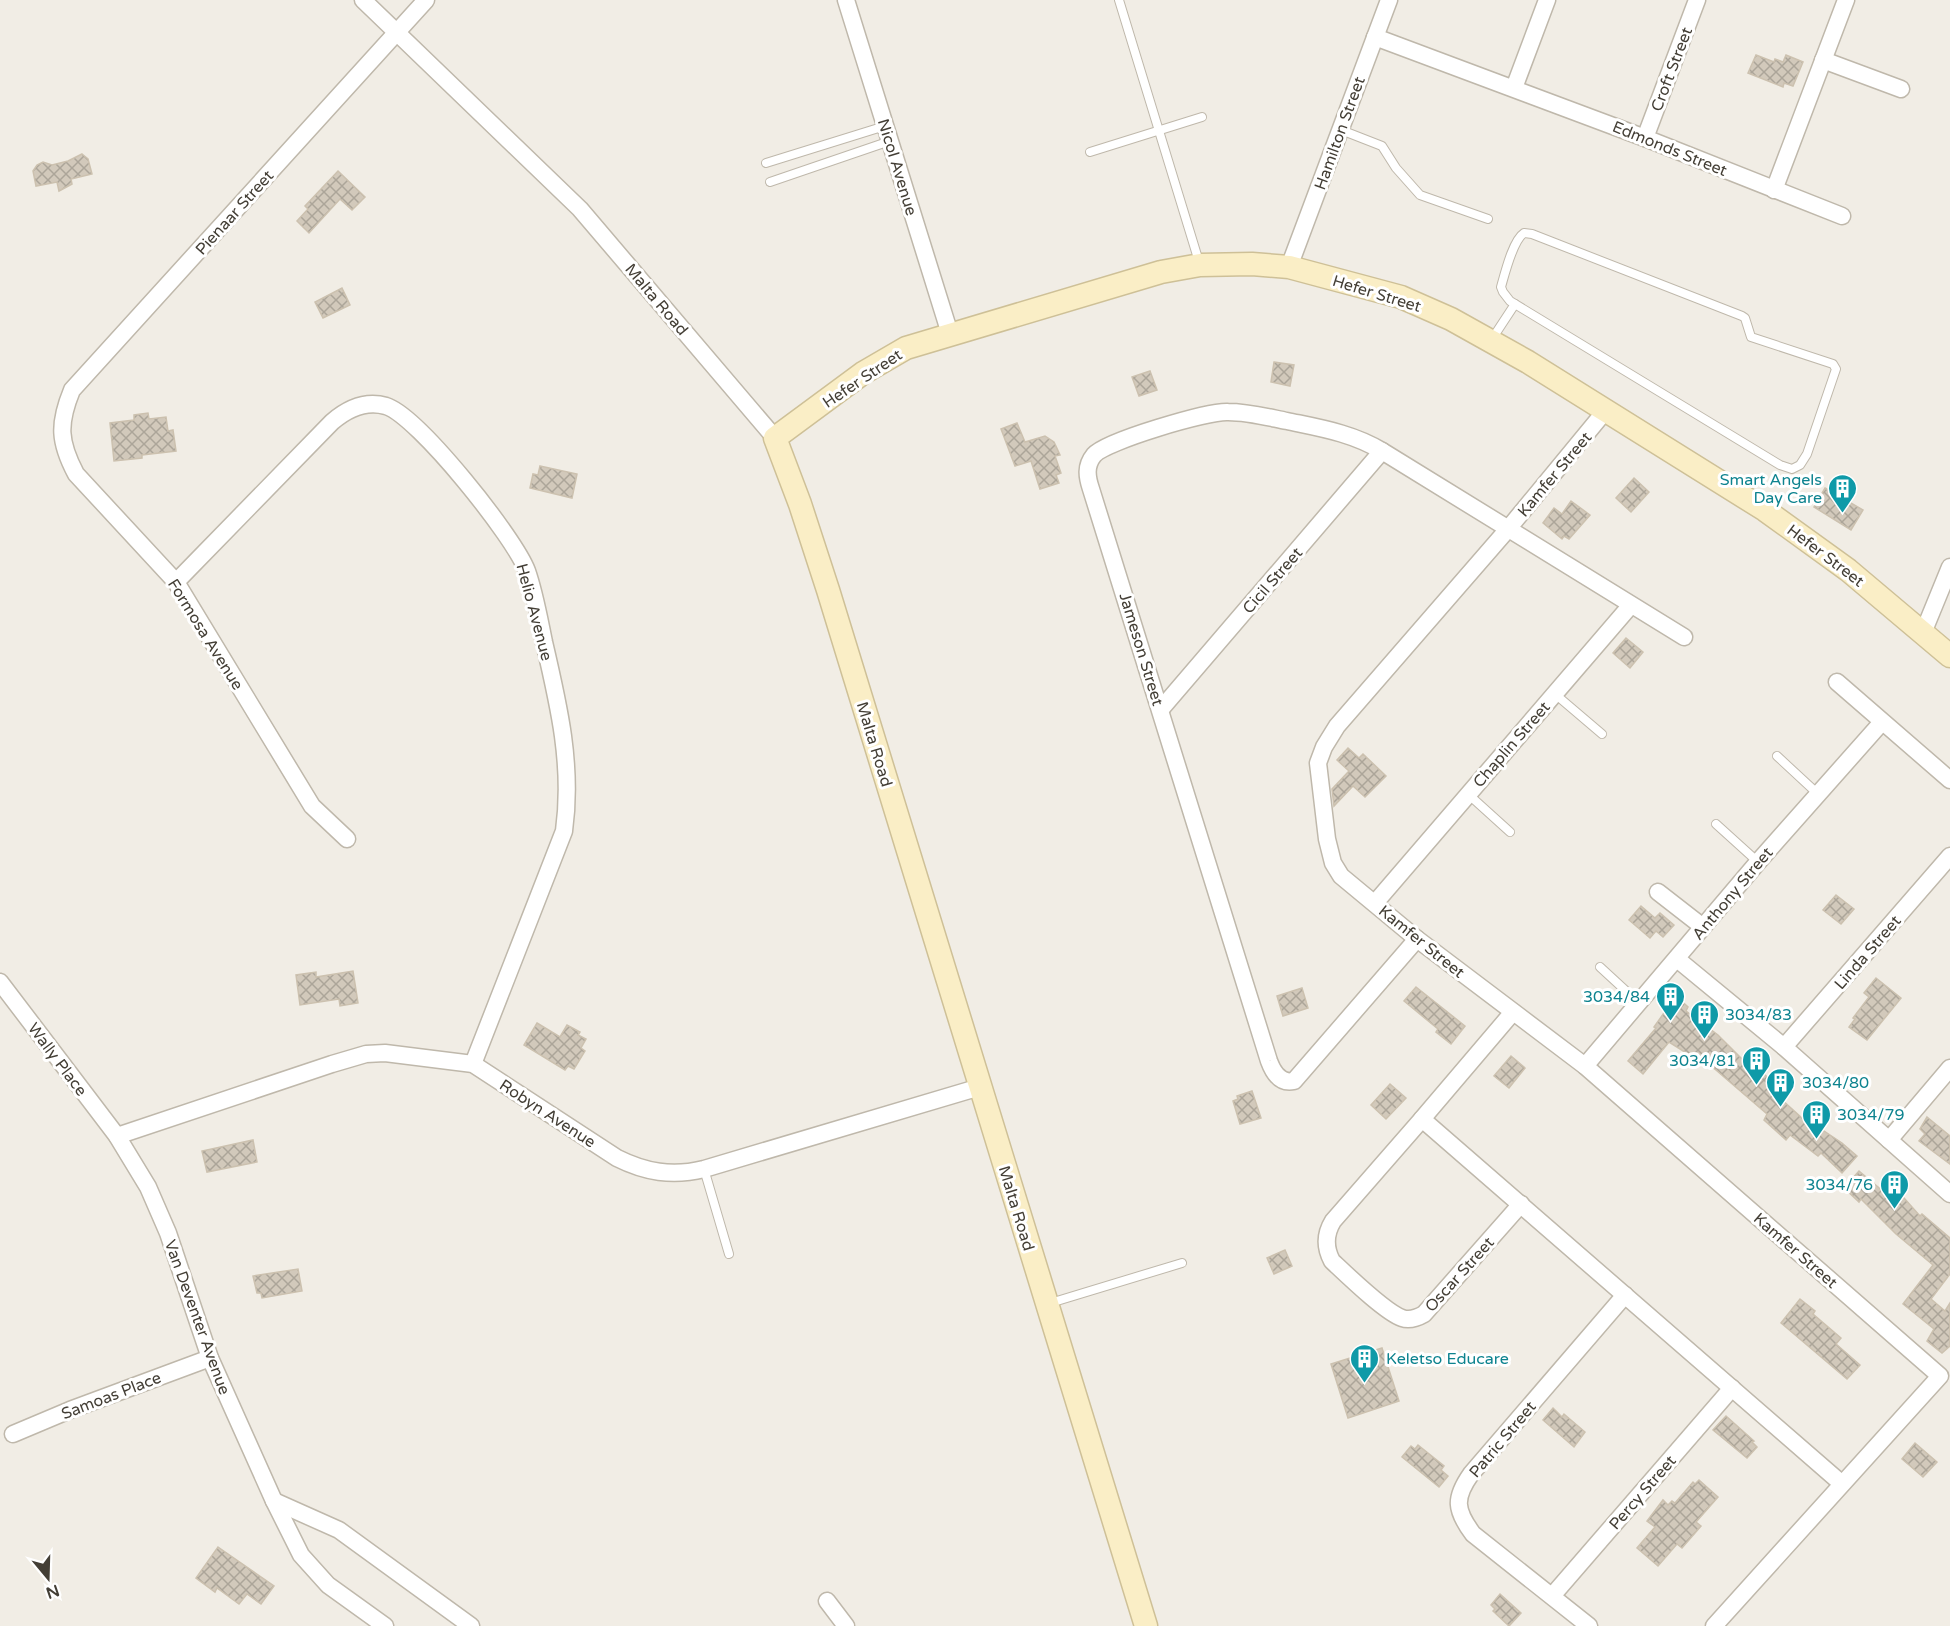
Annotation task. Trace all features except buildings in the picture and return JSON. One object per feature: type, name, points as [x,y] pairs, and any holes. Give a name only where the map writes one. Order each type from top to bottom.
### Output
[{"type":"street","name":"Malta Road","points":[[363,0],[580,209],[775,438],[825,580],[1146,1626]]},
{"type":"street","name":"Pienaar Street","points":[[61,433],[63,411],[72,390],[426,0]]},
{"type":"street","name":"Nicol Avenue","points":[[846,0],[950,334]]},
{"type":"street","name":"Hamilton Street","points":[[1289,267],[1389,0]]},
{"type":"street","points":[[1514,88],[1547,0]]},
{"type":"street","name":"Croft Street","points":[[1645,138],[1697,0]]},
{"type":"street","points":[[1774,190],[1846,0]]},
{"type":"street","name":"Edmonds Street","points":[[1375,37],[1645,138],[1842,216]]},
{"type":"street","points":[[1823,60],[1901,89]]},
{"type":"street","name":"Hefer Street","points":[[775,438],[887,358],[906,348],[1161,272],[1200,265],[1252,264],[1289,267],[1401,297],[1491,340],[1765,510],[1848,570],[1950,656]]},
{"type":"street","name":"Helio Avenue","points":[[176,582],[332,422],[345,411],[361,405],[387,406],[410,422],[455,469],[520,554],[532,588],[554,685],[567,758],[567,806],[564,831],[474,1064]]},
{"type":"street","name":"Kamfer Street","points":[[1606,410],[1508,529],[1338,726],[1320,755],[1318,763],[1327,839],[1333,863],[1341,876],[1417,939],[1585,1066],[1940,1376],[1841,1483]]},
{"type":"street","name":"Jameson Street","points":[[1417,939],[1294,1081],[1284,1081],[1278,1077],[1269,1061],[1087,476],[1088,465],[1103,447],[1207,414],[1228,412],[1255,415],[1352,435],[1383,451],[1508,529]]},
{"type":"street","name":"Formosa Avenue","points":[[61,433],[65,455],[76,474],[176,582],[312,806],[347,839]]},
{"type":"street","name":"Cicil Street","points":[[1161,709],[1383,451]]},
{"type":"street","points":[[1508,529],[1684,637]]},
{"type":"street","points":[[1923,633],[1950,567]]},
{"type":"street","name":"Chaplin Street","points":[[1375,903],[1631,605]]},
{"type":"street","points":[[1837,682],[1950,780]]},
{"type":"street","name":"Anthony Street","points":[[1585,1066],[1758,862],[1882,723]]},
{"type":"street","name":"Linda Street","points":[[1784,1047],[1950,856]]},
{"type":"street","points":[[1658,892],[1703,927]]},
{"type":"street","points":[[1677,958],[1784,1047],[1950,1194]]},
{"type":"street","name":"Wally Place","points":[[0,982],[117,1136]]},
{"type":"street","name":"Oscar Street","points":[[1513,1012],[1333,1221],[1327,1237],[1328,1251],[1332,1261],[1384,1306],[1405,1319],[1415,1318],[1424,1314],[1521,1204]]},
{"type":"street","name":"Robyn Avenue","points":[[117,1136],[366,1054],[402,1054],[474,1064],[617,1158],[634,1166],[671,1174],[704,1169],[980,1087]]},
{"type":"street","points":[[1889,1140],[1950,1068]]},
{"type":"street","points":[[1422,1119],[1841,1483],[1714,1626]]},
{"type":"street","name":"Van Deventer Avenue","points":[[117,1136],[148,1187],[160,1212],[210,1358],[274,1501],[301,1555],[328,1585],[385,1626]]},
{"type":"street","name":"Patric Street","points":[[1589,1626],[1473,1534],[1461,1516],[1458,1506],[1459,1496],[1472,1474],[1626,1295]]},
{"type":"street","name":"Samoas Place","points":[[13,1434],[70,1410],[210,1358]]},
{"type":"street","name":"Percy Street","points":[[1552,1596],[1732,1388]]},
{"type":"street","points":[[274,1501],[339,1530],[471,1626]]},
{"type":"street","points":[[827,1601],[846,1626]]},
{"type":"lane","points":[[1119,0],[1200,265]]},
{"type":"lane","points":[[1090,152],[1202,117]]},
{"type":"lane","points":[[1341,130],[1382,146],[1396,168],[1420,195],[1488,219]]},
{"type":"lane","points":[[766,163],[888,134]]},
{"type":"lane","points":[[770,182],[888,134]]},
{"type":"lane","points":[[1529,233],[1742,315],[1751,337],[1832,363],[1836,369],[1802,462],[1792,469],[1780,465],[1515,304],[1503,292],[1501,286],[1519,237],[1529,233]]},
{"type":"lane","points":[[1491,340],[1515,304]]},
{"type":"lane","name":"Chaplin Street","points":[[1555,694],[1602,734]]},
{"type":"lane","points":[[1777,756],[1818,794]]},
{"type":"lane","name":"Chaplin Street","points":[[1468,794],[1510,832]]},
{"type":"lane","points":[[1716,824],[1758,862]]},
{"type":"lane","points":[[1600,967],[1638,1002]]},
{"type":"lane","points":[[704,1169],[729,1254]]},
{"type":"lane","points":[[1047,1304],[1182,1263]]},
{"type":"place","name":"Smart Angels Day Care","points":[[1843,514]]},
{"type":"place","name":"3034/84","points":[[1671,1022]]},
{"type":"place","name":"3034/83","points":[[1704,1040]]},
{"type":"place","name":"3034/81","points":[[1757,1086]]},
{"type":"place","name":"3034/80","points":[[1781,1108]]},
{"type":"place","name":"3034/79","points":[[1816,1140]]},
{"type":"place","name":"3034/76","points":[[1894,1210]]},
{"type":"place","name":"Keletso Educare","points":[[1365,1384]]}]
